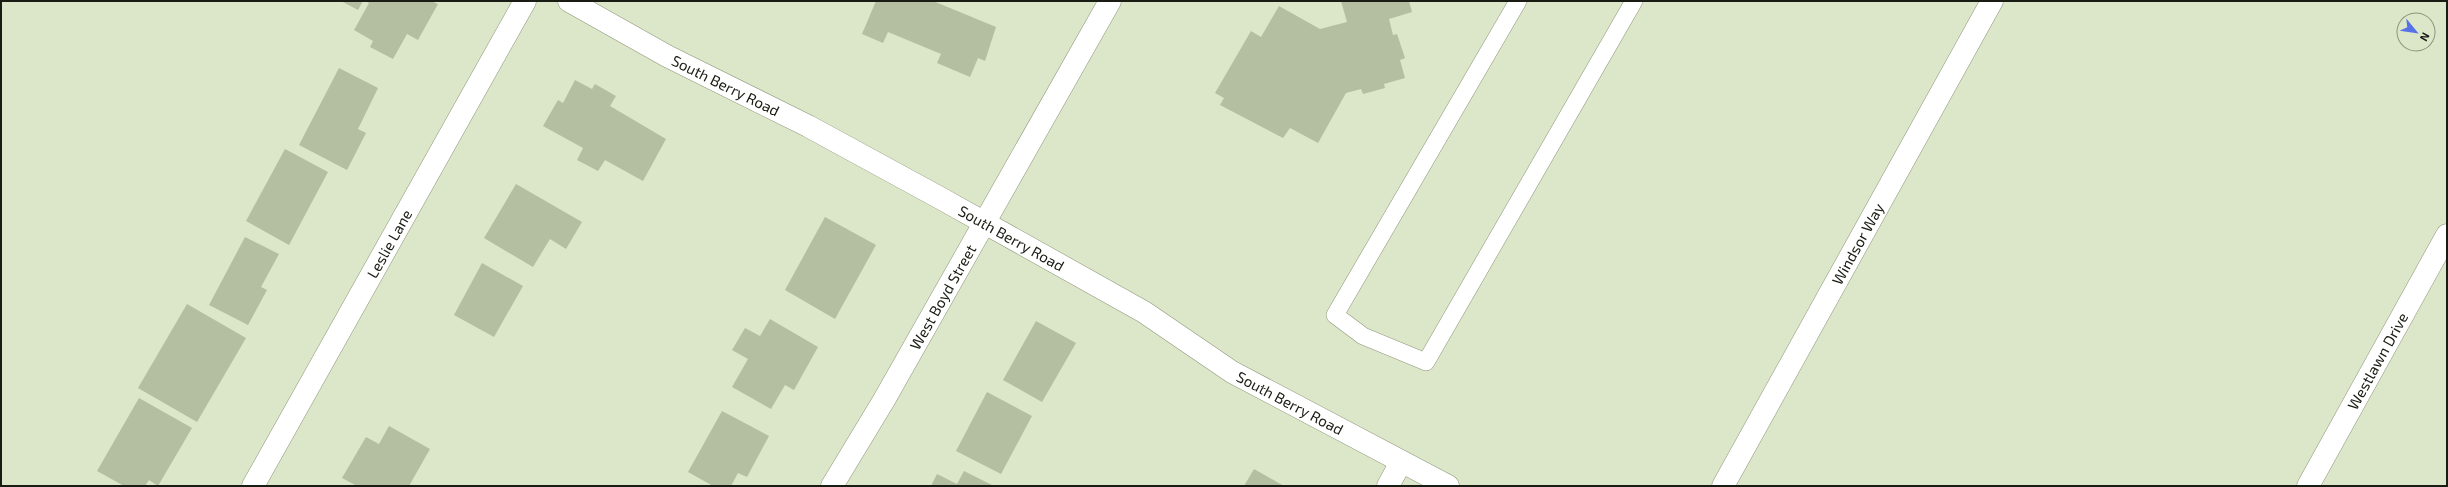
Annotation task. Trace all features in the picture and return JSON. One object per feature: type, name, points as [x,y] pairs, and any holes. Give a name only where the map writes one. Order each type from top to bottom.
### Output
[{"type":"street","name":"Leslie Lane","points":[[253,486],[525,1]]},
{"type":"street","name":"South Berry Road","points":[[569,1],[667,56],[808,126],[984,223],[1144,312],[1232,372],[1448,486]]},
{"type":"street","name":"West Boyd Street","points":[[832,486],[884,400],[1110,1]]},
{"type":"street","name":"Windsor Way","points":[[1723,486],[1992,1]]},
{"type":"street","name":"Westlawn Drive","points":[[2308,486],[2447,235]]},
{"type":"street","points":[[1388,486],[1401,462]]},
{"type":"lane","points":[[1518,1],[1335,315],[1363,336],[1426,362],[1634,1]]},
{"type":"building","points":[[341,1],[363,1],[358,10]]},
{"type":"building","points":[[365,1],[431,1],[438,4],[418,40],[407,34],[393,59],[370,47],[373,41],[354,30],[369,3]]},
{"type":"building","points":[[876,1],[933,1],[996,27],[985,61],[978,58],[970,77],[937,63],[941,54],[888,32],[883,43],[862,34]]},
{"type":"building","points":[[1341,1],[1409,1],[1412,12],[1389,19],[1393,35],[1397,34],[1405,58],[1400,60],[1405,78],[1384,84],[1385,88],[1363,94],[1361,89],[1346,93],[1318,143],[1290,128],[1283,138],[1220,105],[1224,98],[1215,93],[1251,31],[1261,37],[1279,6],[1320,29],[1347,22]]},
{"type":"building","points":[[339,68],[378,88],[358,129],[366,133],[347,170],[299,145]]},
{"type":"building","points":[[575,80],[592,89],[595,84],[616,96],[610,106],[666,139],[643,181],[605,160],[598,171],[577,160],[583,148],[543,126],[558,100],[563,103]]},
{"type":"building","points":[[285,149],[328,172],[289,245],[246,221]]},
{"type":"building","points":[[516,184],[582,222],[566,249],[550,239],[533,267],[484,238]]},
{"type":"building","points":[[825,217],[876,245],[835,319],[785,290]]},
{"type":"building","points":[[245,237],[279,254],[261,287],[267,290],[248,325],[209,305]]},
{"type":"building","points":[[482,263],[523,286],[494,337],[454,315]]},
{"type":"building","points":[[187,304],[246,338],[197,422],[138,388]]},
{"type":"building","points":[[770,319],[818,347],[794,390],[785,385],[771,409],[732,387],[748,359],[732,350],[745,328],[760,336]]},
{"type":"building","points":[[1036,321],[1076,343],[1042,402],[1003,380]]},
{"type":"building","points":[[987,392],[1032,416],[1001,474],[956,451]]},
{"type":"building","points":[[139,398],[192,428],[158,486],[149,480],[145,486],[124,486],[97,471]]},
{"type":"building","points":[[722,411],[769,436],[747,477],[738,473],[731,486],[713,486],[688,472]]},
{"type":"building","points":[[389,426],[430,449],[409,486],[357,486],[342,478],[366,437],[379,444]]},
{"type":"building","points":[[1254,469],[1284,486],[1244,486]]},
{"type":"building","points":[[964,471],[994,486],[931,486],[937,474],[957,484]]}]
